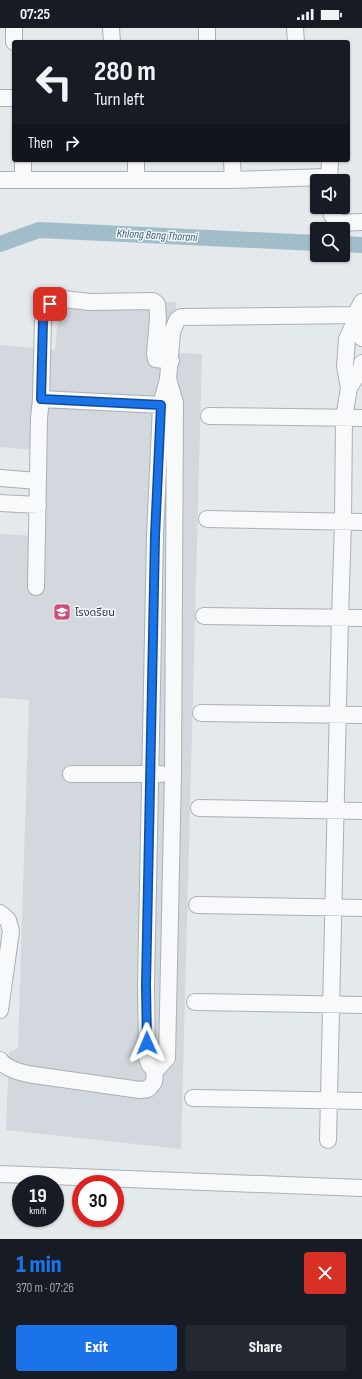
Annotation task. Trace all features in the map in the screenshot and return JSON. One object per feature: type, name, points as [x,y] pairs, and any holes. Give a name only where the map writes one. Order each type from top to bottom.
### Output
[{"type":"street","points":[[14,28],[14,40]]},
{"type":"street","points":[[111,28],[112,40]]},
{"type":"street","points":[[207,28],[207,40]]},
{"type":"street","points":[[295,28],[296,40]]},
{"type":"street","points":[[0,98],[12,98]]},
{"type":"street","points":[[23,162],[23,180]]},
{"type":"street","points":[[136,162],[136,180]]},
{"type":"street","points":[[232,162],[233,180]]},
{"type":"street","points":[[329,174],[330,162]]},
{"type":"street","points":[[0,180],[310,179]]},
{"type":"street","points":[[332,214],[338,223],[362,222]]},
{"type":"street","points":[[36,587],[39,418],[41,399],[43,320],[45,310],[55,301],[64,300],[90,302],[153,301],[157,304],[158,318],[155,354],[156,359],[171,361]]},
{"type":"street","points":[[358,314],[362,338]]},
{"type":"street","points":[[155,1072],[149,1064],[147,1057],[146,992],[154,564],[161,405],[171,361],[172,332],[177,320],[182,316],[358,314]]},
{"type":"street","points":[[328,1140],[337,715],[343,522],[344,418],[349,388],[345,366],[346,339],[358,314]]},
{"type":"street","points":[[349,388],[362,367],[362,363]]},
{"type":"street","points":[[0,1060],[2,1063],[18,1072],[34,1076],[140,1090],[148,1089],[154,1082],[155,1072],[167,1058],[173,774],[175,566],[175,403],[168,379]]},
{"type":"street","points":[[41,399],[161,405]]},
{"type":"street","points":[[209,416],[362,418]]},
{"type":"street","points":[[0,478],[38,481]]},
{"type":"street","points":[[0,503],[38,505]]},
{"type":"street","points":[[207,519],[362,522]]},
{"type":"street","points":[[154,564],[175,566]]},
{"type":"street","points":[[204,616],[362,618]]},
{"type":"street","points":[[200,713],[362,715]]},
{"type":"street","points":[[71,774],[173,774]]},
{"type":"street","points":[[199,808],[362,811]]},
{"type":"street","points":[[197,905],[362,908]]},
{"type":"street","points":[[0,913],[8,920],[11,931],[0,1010]]},
{"type":"street","points":[[194,1002],[362,1005]]},
{"type":"street","points":[[193,1098],[362,1101]]},
{"type":"street","points":[[0,1174],[362,1188]]},
{"type":"shaded area","points":[[60,298],[176,302],[176,353],[202,354],[181,1149],[6,1130],[9,1052],[18,1048],[29,700],[0,698],[0,534],[38,536],[45,451],[0,447],[0,345],[55,350]]},
{"type":"waterway","name":"Khlong Bang Thorani","points":[[0,244],[39,230],[310,243]]},
{"type":"waterway","name":"Khlong Bang Thorani","points":[[350,244],[362,245]]},
{"type":"place","name":"โรงดรียน","points":[[62,612]]},
{"type":"route","points":[[50,304],[45,310],[43,320],[41,399],[161,405],[155,536],[146,985],[147,1043]]}]
